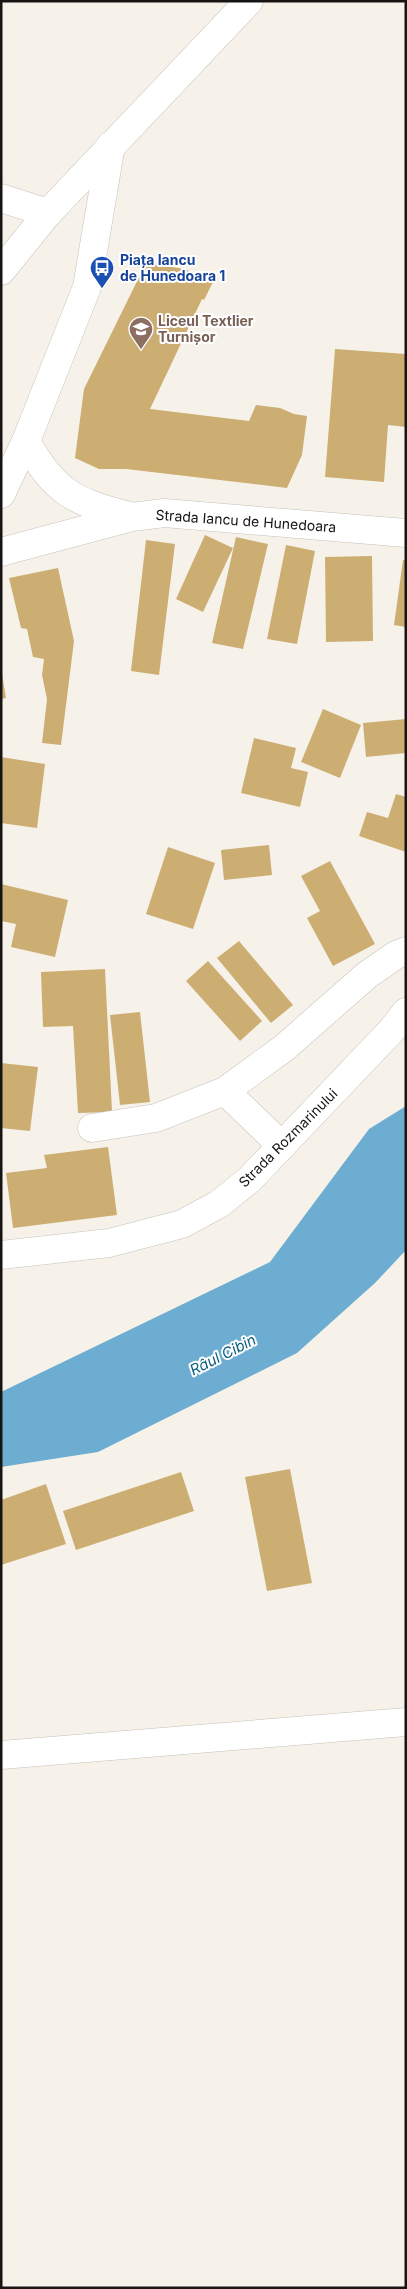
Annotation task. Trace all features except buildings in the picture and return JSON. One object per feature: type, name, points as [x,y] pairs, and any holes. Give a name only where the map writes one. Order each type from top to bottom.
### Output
[{"type":"street","points":[[1,272],[48,212],[249,1]]},
{"type":"street","points":[[1,494],[26,440],[87,288],[111,145]]},
{"type":"street","points":[[1,198],[48,212]]},
{"type":"street","points":[[26,440],[40,467],[65,492],[92,507],[132,517]]},
{"type":"street","name":"Strada Iancu de Hunedoara","points":[[1,552],[132,517],[164,513],[406,533]]},
{"type":"street","points":[[92,1128],[156,1118],[225,1091],[284,1048],[366,975],[396,955],[406,951]]},
{"type":"street","name":"Strada Rozmarinului","points":[[1,1255],[109,1242],[182,1224],[219,1204],[249,1180],[391,1031],[406,1012]]},
{"type":"street","points":[[225,1091],[282,1146]]},
{"type":"street","points":[[1,1755],[406,1722]]},
{"type":"water","name":"Râul Cibin","points":[[406,1106],[406,1250],[375,1283],[297,1353],[98,1452],[1,1467],[1,1392],[270,1262],[369,1129]]},
{"type":"place","name":"Piața Iancu de Hunedoara 1","points":[[102,289]]},
{"type":"place","name":"Liceul Textlier Turnișor","points":[[141,350]]}]
